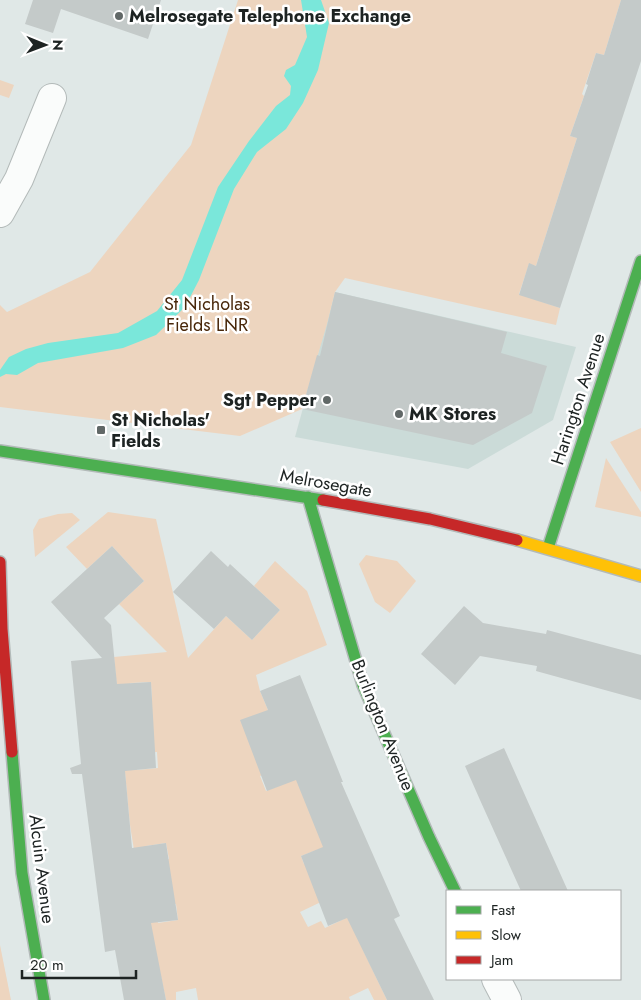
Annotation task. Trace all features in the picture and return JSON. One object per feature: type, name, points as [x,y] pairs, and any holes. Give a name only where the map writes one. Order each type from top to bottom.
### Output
[{"type":"street","points":[[0,213],[19,179],[52,98]]},
{"type":"street","name":"Harington Avenue","points":[[548,548],[641,260]]},
{"type":"street","name":"Melrosegate","points":[[0,451],[308,497],[430,519],[548,548],[641,576]]},
{"type":"street","name":"Burlington Avenue","points":[[308,497],[363,684],[429,837],[455,890]]},
{"type":"street","name":"Alcuin Avenue","points":[[0,562],[2,629],[22,873],[44,1000]]},
{"type":"street","points":[[497,980],[507,1000]]},
{"type":"shaded area","points":[[335,292],[576,347],[553,420],[468,469],[295,437]]},
{"type":"green space","name":"St Nicholas Fields LNR","points":[[238,0],[621,0],[604,55],[596,53],[582,94],[584,96],[570,136],[577,138],[536,266],[529,264],[519,294],[560,308],[556,325],[345,278],[335,292],[302,409],[240,436],[0,407],[0,305],[7,312],[90,272],[191,145]]},
{"type":"green space","points":[[0,80],[14,85],[9,98],[0,95]]},
{"type":"green space","points":[[641,428],[641,492],[610,442]]},
{"type":"green space","points":[[606,458],[641,512],[641,517],[595,507]]},
{"type":"green space","points":[[108,512],[156,519],[188,658],[226,616],[252,640],[280,610],[254,586],[275,561],[307,591],[327,645],[256,675],[260,691],[344,891],[300,912],[308,927],[321,921],[325,928],[344,919],[341,912],[351,907],[363,950],[387,1000],[374,1000],[368,988],[349,997],[350,1000],[198,1000],[196,988],[176,992],[176,1000],[166,1000],[130,825],[114,657],[167,652],[119,604],[144,581],[112,546],[87,569],[66,547]],"holes":[[[151,682],[152,698],[131,699],[130,683]],[[157,752],[158,768],[137,770],[136,753]],[[280,768],[286,783],[266,791],[260,776]],[[166,843],[169,859],[148,862],[146,846]],[[314,851],[321,866],[304,864],[301,856]],[[176,904],[178,920],[158,923],[155,907]]]},
{"type":"green space","points":[[72,513],[80,520],[35,557],[33,530],[39,519],[58,514]]},
{"type":"green space","points":[[366,555],[397,561],[416,581],[390,613],[375,602],[359,564]]},
{"type":"green space","points":[[0,945],[11,1000],[0,1000]]},
{"type":"water","points":[[301,0],[321,0],[329,23],[318,70],[303,103],[286,129],[257,152],[234,189],[199,280],[185,307],[156,335],[123,348],[38,363],[17,375],[6,374],[0,377],[0,370],[9,357],[26,349],[48,343],[118,333],[157,311],[182,280],[218,187],[249,141],[276,106],[290,95],[291,86],[284,76],[286,70],[295,65],[307,37]]},
{"type":"building","name":"Melrosegate Telephone Exchange","points":[[33,0],[161,0],[148,39],[61,9],[53,33],[25,24]]},
{"type":"building","points":[[621,0],[641,0],[641,61],[560,308],[519,295],[529,263],[536,266],[577,138],[570,136],[588,85],[586,84],[596,53],[604,55]]},
{"type":"building","points":[[335,292],[507,332],[501,353],[547,366],[532,413],[473,445],[302,409],[317,355],[320,356]]},
{"type":"building","points":[[112,546],[144,581],[104,618],[111,625],[117,684],[151,682],[156,768],[125,771],[132,848],[166,843],[178,920],[151,923],[166,1000],[124,1000],[115,950],[105,952],[82,774],[72,774],[70,768],[81,764],[71,661],[102,658],[51,602]]},
{"type":"building","points":[[211,551],[228,567],[230,564],[280,610],[252,640],[226,616],[214,629],[173,592]]},
{"type":"building","points":[[464,606],[483,623],[546,634],[547,630],[641,655],[641,700],[536,671],[537,666],[480,656],[455,685],[421,654]]},
{"type":"building","points":[[300,675],[343,782],[341,782],[400,916],[394,919],[434,1000],[387,1000],[347,918],[328,926],[301,856],[323,847],[296,780],[267,791],[240,720],[268,710],[260,691]]},
{"type":"building","points":[[504,748],[568,890],[521,890],[465,766]]},
{"type":"traffic: fast","points":[[548,548],[641,261]]},
{"type":"traffic: fast","points":[[0,451],[323,500]]},
{"type":"traffic: fast","points":[[308,497],[363,685],[429,837],[455,890]]},
{"type":"traffic: fast","points":[[12,752],[22,873],[44,1000]]},
{"type":"traffic: slow","points":[[517,540],[641,576]]},
{"type":"traffic: jam","points":[[323,500],[430,519],[517,540]]},
{"type":"traffic: jam","points":[[0,562],[2,629],[12,752]]},
{"type":"place","name":"Melrosegate Telephone Exchange","points":[[119,16]]},
{"type":"place","name":"Sgt Pepper","points":[[327,400]]},
{"type":"place","name":"MK Stores","points":[[399,414]]},
{"type":"place","name":"St Nicholas' Fields","points":[[101,430]]}]
